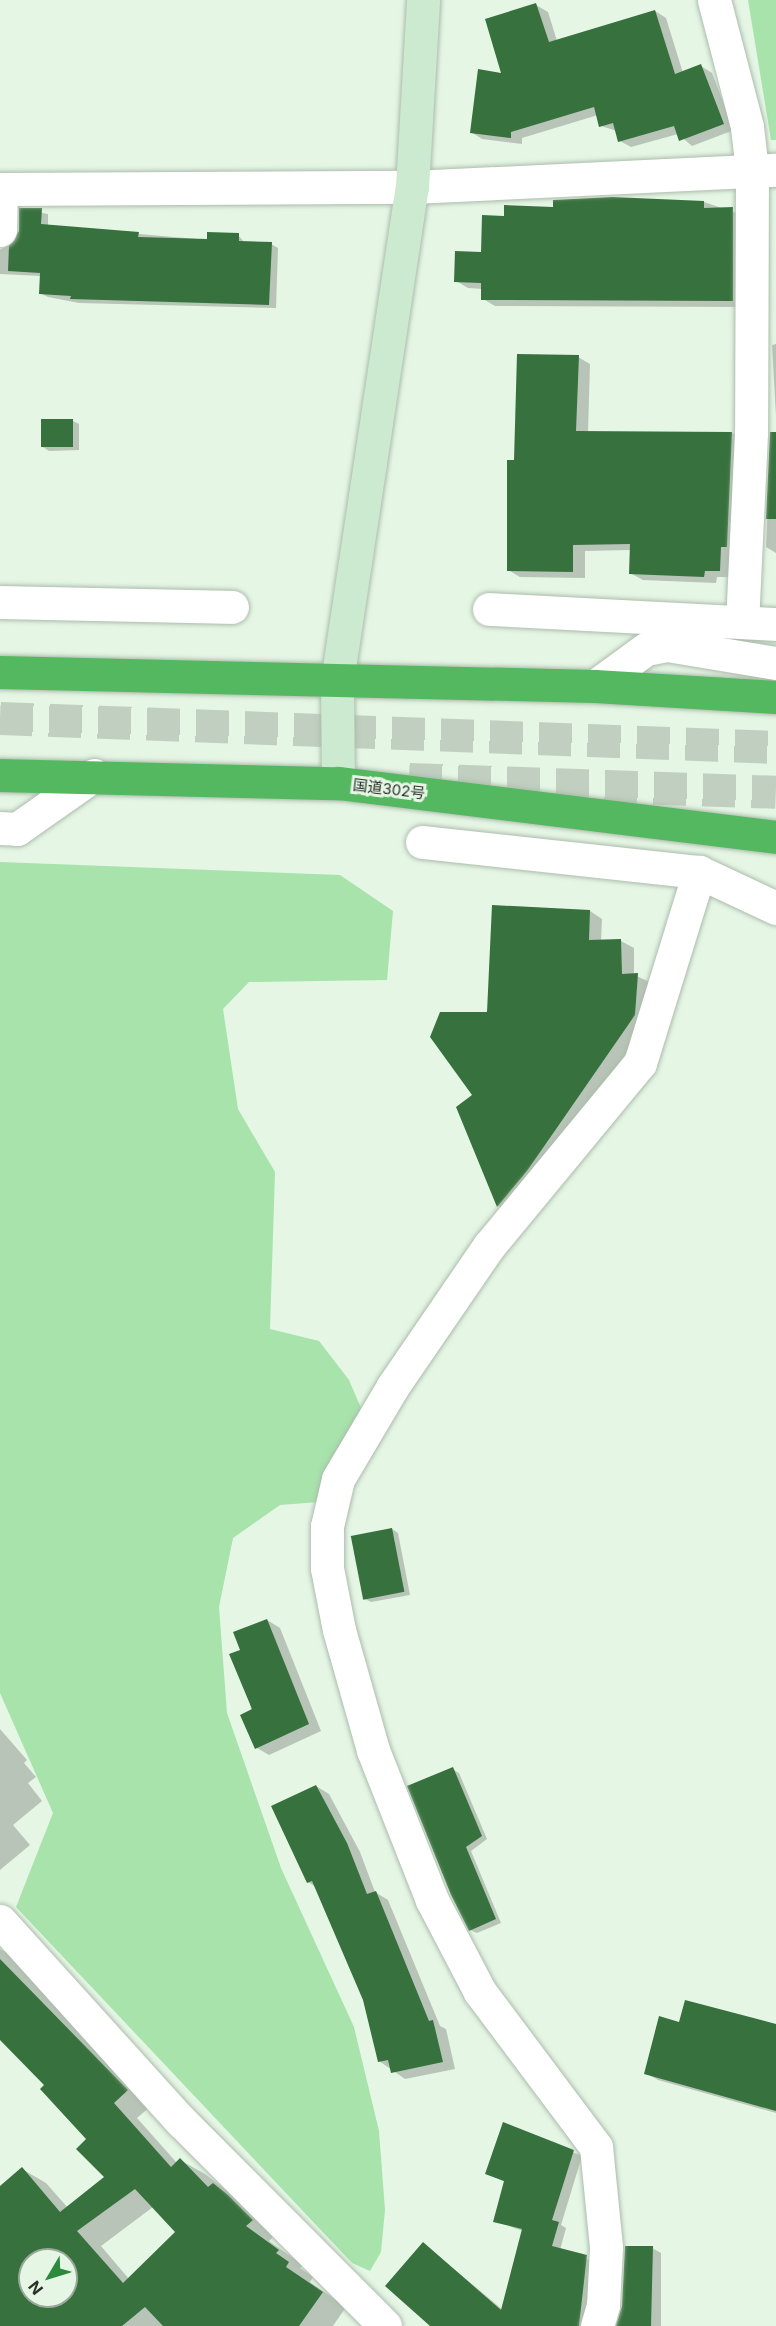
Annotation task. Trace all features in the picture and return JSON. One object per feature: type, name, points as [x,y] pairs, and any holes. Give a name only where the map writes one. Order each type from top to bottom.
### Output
[{"type":"highway","points":[[0,672],[595,686],[776,697]]},
{"type":"highway","name":"国道302号","points":[[0,776],[94,775],[338,783],[776,837]]},
{"type":"street","points":[[338,783],[337,681],[412,187],[423,0]]},
{"type":"street","points":[[714,0],[747,127],[764,170],[764,434],[742,621]]},
{"type":"street","points":[[0,230],[1,189],[412,187],[764,170]]},
{"type":"street","points":[[0,602],[232,607]]},
{"type":"street","points":[[489,609],[776,624]]},
{"type":"street","points":[[595,686],[646,649],[668,645],[776,663]]},
{"type":"street","points":[[0,828],[17,829],[94,775]]},
{"type":"street","points":[[422,842],[699,872],[776,908]]},
{"type":"street","points":[[597,2326],[603,2306],[606,2247],[596,2147],[480,1992],[432,1900],[373,1750],[339,1630],[327,1569],[327,1526],[338,1479],[393,1386],[489,1246],[640,1063],[699,872]]},
{"type":"street","points":[[0,1921],[181,2121],[385,2326]]},
{"type":"green space","points":[[748,0],[776,0],[776,140],[771,140]]},
{"type":"green space","points":[[0,862],[340,875],[393,911],[387,980],[249,982],[223,1009],[238,1109],[275,1172],[270,1329],[319,1341],[349,1380],[361,1408],[319,1502],[280,1505],[233,1538],[219,1607],[227,1713],[281,1868],[354,2027],[379,2131],[385,2210],[381,2252],[370,2271],[352,2263],[16,1907],[53,1813],[0,1693]]},
{"type":"building","points":[[536,3],[549,42],[655,10],[675,74],[701,64],[724,124],[679,141],[674,126],[618,142],[613,123],[599,127],[594,107],[511,132],[511,138],[470,133],[478,69],[501,73],[485,19]]},
{"type":"building","points":[[612,197],[704,201],[704,208],[733,207],[733,301],[481,300],[481,283],[454,282],[455,251],[481,252],[482,215],[504,216],[504,205],[553,207],[553,200]]},
{"type":"building","points":[[19,208],[42,208],[41,224],[139,232],[138,237],[207,239],[207,232],[239,233],[239,241],[272,242],[269,305],[70,299],[71,296],[39,294],[40,273],[8,271],[9,246],[19,231]]},
{"type":"building","points":[[517,354],[579,355],[576,431],[732,432],[727,547],[721,547],[720,571],[705,571],[704,577],[629,574],[630,544],[573,545],[573,572],[507,571],[507,460],[514,460]]},
{"type":"building","points":[[41,419],[73,419],[73,447],[41,447]]},
{"type":"building","points":[[770,432],[776,432],[776,519],[766,519]]},
{"type":"building","points":[[492,905],[590,910],[589,940],[621,939],[622,974],[638,973],[635,1015],[527,1171],[497,1207],[456,1107],[472,1095],[430,1037],[440,1012],[487,1012]]},
{"type":"building","points":[[392,1528],[404,1592],[363,1600],[351,1536]]},
{"type":"building","points":[[267,1619],[309,1724],[255,1749],[240,1715],[252,1709],[229,1654],[240,1650],[233,1632]]},
{"type":"building","points":[[453,1767],[482,1836],[466,1847],[496,1919],[469,1931],[451,1895],[407,1786]]},
{"type":"building","points":[[316,1785],[347,1843],[367,1894],[376,1891],[429,2021],[433,2020],[443,2062],[391,2073],[388,2060],[378,2062],[363,2000],[312,1881],[307,1883],[271,1806]]},
{"type":"building","points":[[0,1959],[128,2090],[114,2103],[171,2167],[180,2158],[208,2187],[213,2183],[228,2195],[253,2220],[246,2226],[279,2250],[276,2253],[289,2262],[286,2267],[323,2292],[299,2326],[163,2326],[145,2307],[122,2326],[0,2326],[0,2186],[22,2167],[60,2212],[104,2177],[76,2149],[86,2139],[40,2089],[44,2085],[0,2040]],"holes":[[[135,2189],[175,2232],[123,2283],[77,2231]]]},
{"type":"building","points":[[685,2000],[776,2024],[776,2111],[644,2074],[659,2016],[679,2022]]},
{"type":"building","points":[[503,2122],[574,2150],[552,2220],[559,2222],[552,2246],[587,2255],[579,2326],[430,2326],[385,2286],[423,2242],[501,2310],[522,2229],[493,2222],[504,2181],[485,2174]]},
{"type":"building","points":[[625,2246],[653,2246],[651,2326],[616,2326],[622,2306]]},
{"type":"tunnel","points":[[0,718],[776,747]]},
{"type":"tunnel","points":[[409,779],[776,792]]}]
